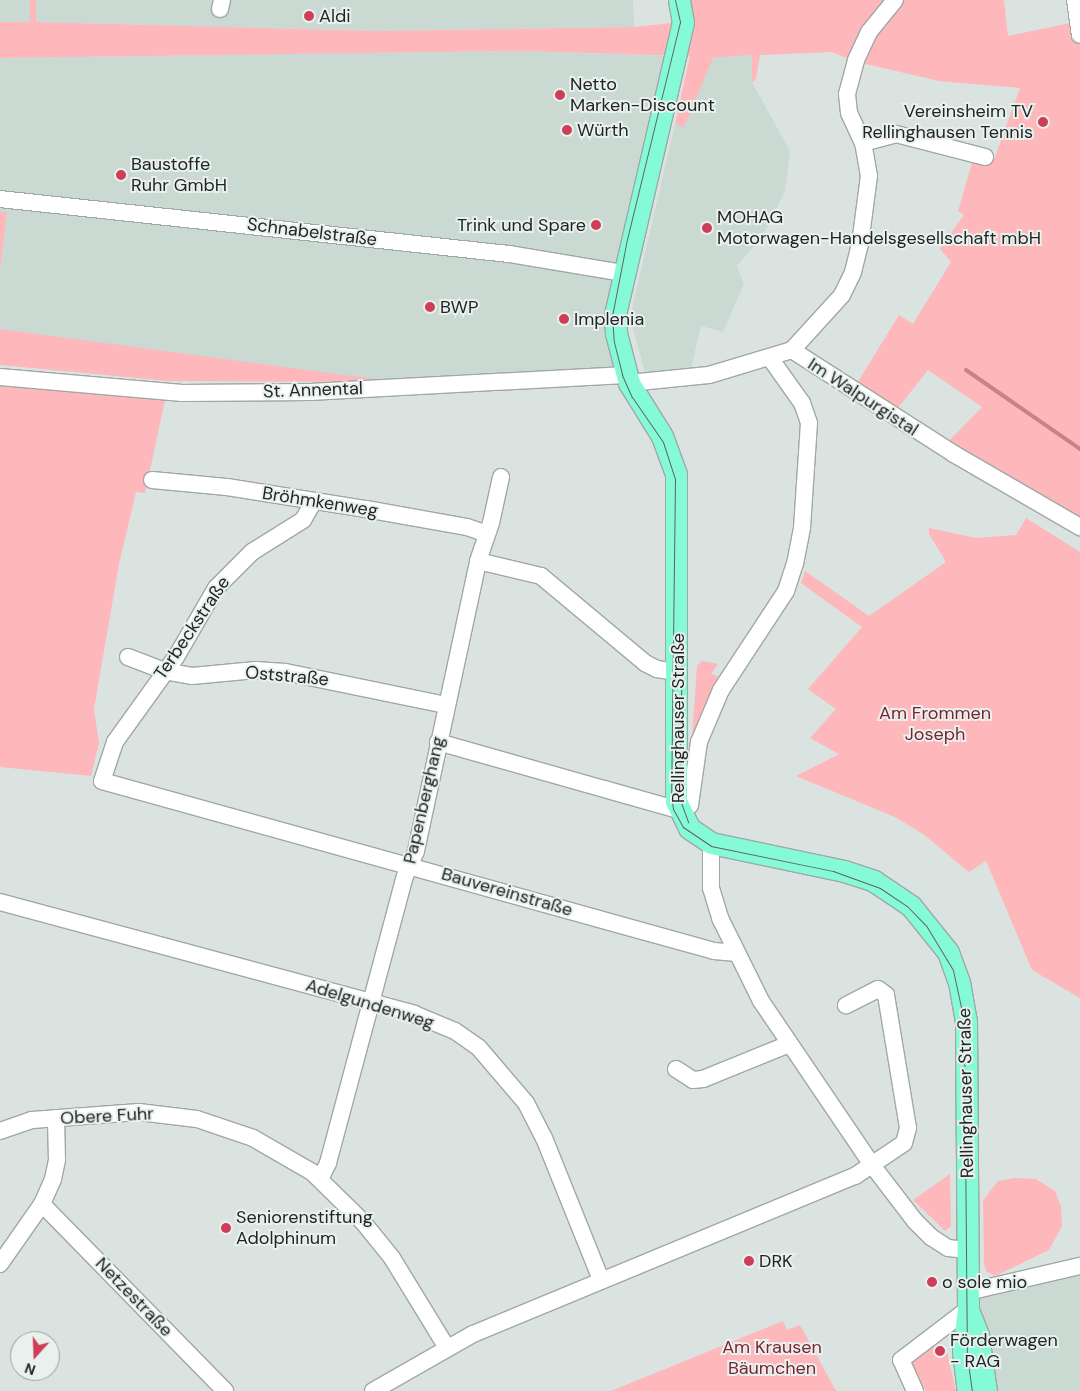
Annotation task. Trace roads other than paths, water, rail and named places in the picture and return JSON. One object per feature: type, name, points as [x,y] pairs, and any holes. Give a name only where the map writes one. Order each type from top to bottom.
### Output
[{"type":"main road","name":"Rellinghauser Straße","points":[[679,0],[683,22],[623,273],[615,314],[627,379],[662,436],[676,474],[677,672],[675,783],[678,810],[689,828],[711,843],[839,870],[874,881],[911,906],[942,942],[959,982],[966,1021],[968,1301],[963,1335],[968,1391]]},
{"type":"main road","name":"Rellinghauser Straße","points":[[968,1301],[978,1335],[986,1391]]},
{"type":"street","points":[[792,350],[842,295],[853,272],[868,196],[868,176],[864,143],[849,113],[847,94],[856,60],[869,32],[895,0]]},
{"type":"street","points":[[1075,0],[1080,35]]},
{"type":"street","points":[[864,143],[896,134],[985,157]]},
{"type":"street","name":"Schnabelstraße","points":[[0,199],[509,254],[623,273]]},
{"type":"street","name":"Im Walpurgistal","points":[[627,379],[692,378],[770,358],[792,350],[954,454],[1080,527]]},
{"type":"street","points":[[438,742],[678,810],[693,801],[699,742],[721,690],[774,613],[795,564],[811,434],[802,404],[770,358]]},
{"type":"street","name":"St. Annental","points":[[0,378],[191,393],[310,392],[627,379]]},
{"type":"street","name":"Papenberghang","points":[[320,1179],[328,1163],[410,864],[478,561],[487,534],[501,477]]},
{"type":"street","name":"Bröhmkenweg","points":[[152,480],[227,487],[314,501],[467,527],[487,534]]},
{"type":"street","name":"Terbeckstraße","points":[[102,781],[115,742],[227,576],[252,552],[303,520],[314,501]]},
{"type":"street","points":[[478,561],[540,576],[645,663],[657,669],[677,672]]},
{"type":"street","name":"Oststraße","points":[[128,656],[164,671],[192,676],[256,670],[285,672],[446,705]]},
{"type":"street","name":"Bauvereinstraße","points":[[102,781],[410,864],[714,951],[737,953]]},
{"type":"street","points":[[711,843],[711,888],[737,953],[761,1001],[872,1166],[931,1237],[948,1248],[968,1250]]},
{"type":"street","name":"Adelgundenweg","points":[[0,902],[414,1014],[455,1031],[480,1048],[500,1069],[526,1103],[544,1138],[601,1280]]},
{"type":"street","points":[[373,1391],[446,1346],[855,1176],[904,1143],[908,1136],[889,1002],[883,990],[878,989],[846,1006]]},
{"type":"street","points":[[676,1069],[693,1080],[703,1079],[789,1044]]},
{"type":"street","name":"Obere Fuhr","points":[[0,1131],[32,1120],[139,1112],[197,1119],[253,1138],[320,1179],[363,1222],[392,1258],[446,1346]]},
{"type":"street","points":[[0,1264],[42,1204],[57,1160],[56,1118]]},
{"type":"street","name":"Netzestraße","points":[[42,1204],[225,1391]]},
{"type":"street","points":[[915,1391],[901,1360],[968,1301],[1080,1266]]},
{"type":"waterway","points":[[966,370],[1080,449]]},
{"type":"tram line","points":[[675,0],[680,22],[627,239],[612,316],[614,342],[622,375],[632,397],[663,442],[675,480],[671,796],[673,809],[683,827],[711,846],[833,871],[880,888],[907,906],[927,927],[953,970],[964,1021],[967,1356],[972,1391]]},
{"type":"tram line","points":[[682,651],[679,797],[688,822]]},
{"type":"place","name":"Aldi","points":[[309,16]]},
{"type":"place","name":"Netto Marken-Discount","points":[[560,95]]},
{"type":"place","name":"Vereinsheim TV Rellinghausen Tennis","points":[[1043,122]]},
{"type":"place","name":"Würth","points":[[567,130]]},
{"type":"place","name":"Baustoffe Ruhr GmbH","points":[[121,175]]},
{"type":"place","name":"Trink und Spare","points":[[596,225]]},
{"type":"place","name":"MOHAG Motorwagen-Handelsgesellschaft mbH","points":[[707,228]]},
{"type":"place","name":"BWP","points":[[430,307]]},
{"type":"place","name":"Implenia","points":[[564,319]]},
{"type":"place","name":"Seniorenstiftung Adolphinum","points":[[226,1228]]},
{"type":"place","name":"DRK","points":[[749,1261]]},
{"type":"place","name":"o sole mio","points":[[932,1282]]},
{"type":"place","name":"Förderwagen - RAG","points":[[940,1351]]},
{"type":"park label","name":"Am Frommen Joseph","points":[[935,724]]},
{"type":"park label","name":"Am Krausen Bäumchen","points":[[772,1358]]}]
